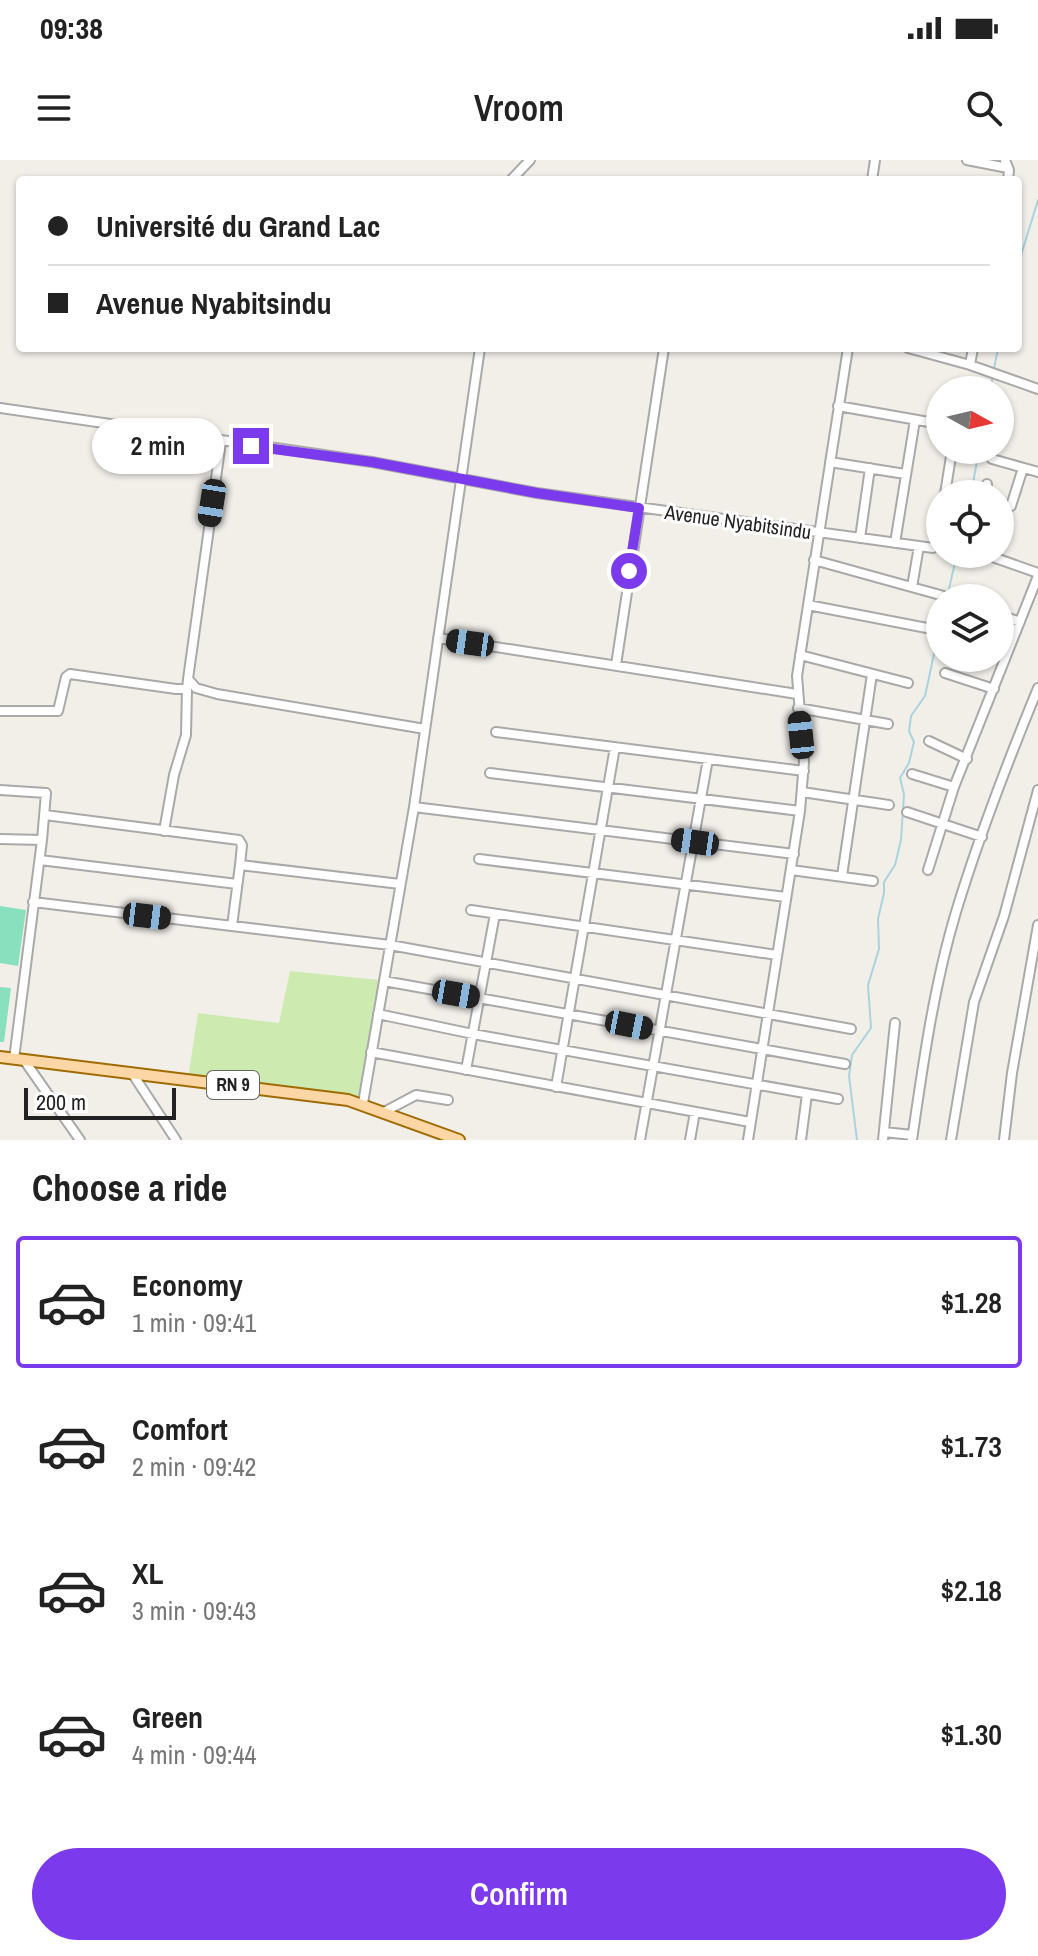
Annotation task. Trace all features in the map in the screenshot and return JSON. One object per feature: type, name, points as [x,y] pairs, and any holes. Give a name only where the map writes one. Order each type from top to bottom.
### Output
[{"type":"main road","name":"RN 9","points":[[0,1057],[330,1097],[363,1103],[459,1140]]},
{"type":"street","points":[[515,176],[530,160]]},
{"type":"street","points":[[967,160],[1007,164]]},
{"type":"street","points":[[363,1103],[414,807],[479,352]]},
{"type":"street","points":[[616,665],[663,352]]},
{"type":"street","points":[[748,1140],[800,811],[804,771],[797,694],[800,655],[847,352]]},
{"type":"street","points":[[940,352],[1038,389]]},
{"type":"street","points":[[970,365],[972,352]]},
{"type":"street","points":[[838,406],[926,422]]},
{"type":"street","name":"Avenue Nyabitsindu","points":[[0,408],[372,462],[639,508],[919,546]]},
{"type":"street","points":[[895,543],[915,420]]},
{"type":"street","points":[[164,831],[174,775],[186,735],[188,679],[221,442]]},
{"type":"street","points":[[830,462],[905,474]]},
{"type":"street","points":[[1009,464],[1038,472]]},
{"type":"street","points":[[860,538],[870,468]]},
{"type":"street","points":[[1014,496],[1023,468]]},
{"type":"street","points":[[912,587],[919,546],[926,546]]},
{"type":"street","points":[[814,560],[926,590]]},
{"type":"street","points":[[928,870],[954,787],[1038,575],[1014,566]]},
{"type":"street","points":[[808,605],[926,628]]},
{"type":"street","points":[[1014,620],[1020,622]]},
{"type":"street","points":[[438,638],[797,694]]},
{"type":"street","points":[[800,655],[908,683]]},
{"type":"street","points":[[945,673],[994,689]]},
{"type":"street","points":[[0,711],[58,711],[66,677],[70,674],[187,689]]},
{"type":"street","points":[[842,876],[872,674]]},
{"type":"street","points":[[188,679],[196,688],[217,694],[425,729]]},
{"type":"street","points":[[895,1023],[883,1136],[912,1137],[945,955],[956,912],[1038,688]]},
{"type":"street","points":[[798,708],[888,724]]},
{"type":"street","points":[[496,732],[804,771]]},
{"type":"street","points":[[929,741],[967,759]]},
{"type":"street","points":[[556,1087],[615,747]]},
{"type":"street","points":[[640,1140],[708,759]]},
{"type":"street","points":[[490,773],[800,811]]},
{"type":"street","points":[[912,774],[954,787]]},
{"type":"street","points":[[0,790],[46,793],[19,1059],[80,1140]]},
{"type":"street","points":[[951,1140],[974,1002],[1004,916],[1038,790]]},
{"type":"street","points":[[802,792],[889,805]]},
{"type":"street","points":[[414,807],[794,854]]},
{"type":"street","points":[[907,812],[982,837]]},
{"type":"street","points":[[45,815],[239,840],[242,845],[232,926]]},
{"type":"street","points":[[0,839],[42,840]]},
{"type":"street","points":[[479,859],[786,897]]},
{"type":"street","points":[[40,860],[237,884]]},
{"type":"street","points":[[240,865],[400,884]]},
{"type":"street","points":[[791,870],[873,881]]},
{"type":"street","points":[[33,902],[390,945],[851,1029]]},
{"type":"street","points":[[471,910],[777,955]]},
{"type":"street","points":[[466,1070],[495,914]]},
{"type":"street","points":[[1004,1140],[1012,1073],[1038,925]]},
{"type":"street","points":[[384,981],[845,1064]]},
{"type":"street","points":[[378,1014],[473,1034],[838,1099]]},
{"type":"street","points":[[371,1052],[750,1122]]},
{"type":"street","points":[[132,1073],[176,1140]]},
{"type":"street","points":[[801,1140],[807,1094]]},
{"type":"street","points":[[384,1112],[416,1095],[448,1100]]},
{"type":"street","points":[[690,1140],[695,1112]]},
{"type":"green space","points":[[0,906],[26,910],[18,966],[0,963]]},
{"type":"green space","points":[[290,971],[379,980],[362,1095],[355,1098],[188,1079],[198,1013],[279,1023]]},
{"type":"green space","points":[[0,987],[11,988],[4,1042],[0,1042]]},
{"type":"waterway","points":[[1022,252],[1038,200]]},
{"type":"waterway","points":[[994,369],[997,352]]},
{"type":"waterway","points":[[974,480],[976,464]]},
{"type":"waterway","points":[[950,584],[954,568]]},
{"type":"waterway","points":[[857,1140],[849,1076],[852,1055],[871,1028],[868,985],[879,949],[878,919],[884,882],[895,865],[901,840],[904,794],[900,778],[909,763],[914,742],[909,731],[911,716],[925,696],[930,672]]},
{"type":"route","points":[[251,446],[372,462],[537,493],[639,508],[629,571]]}]
